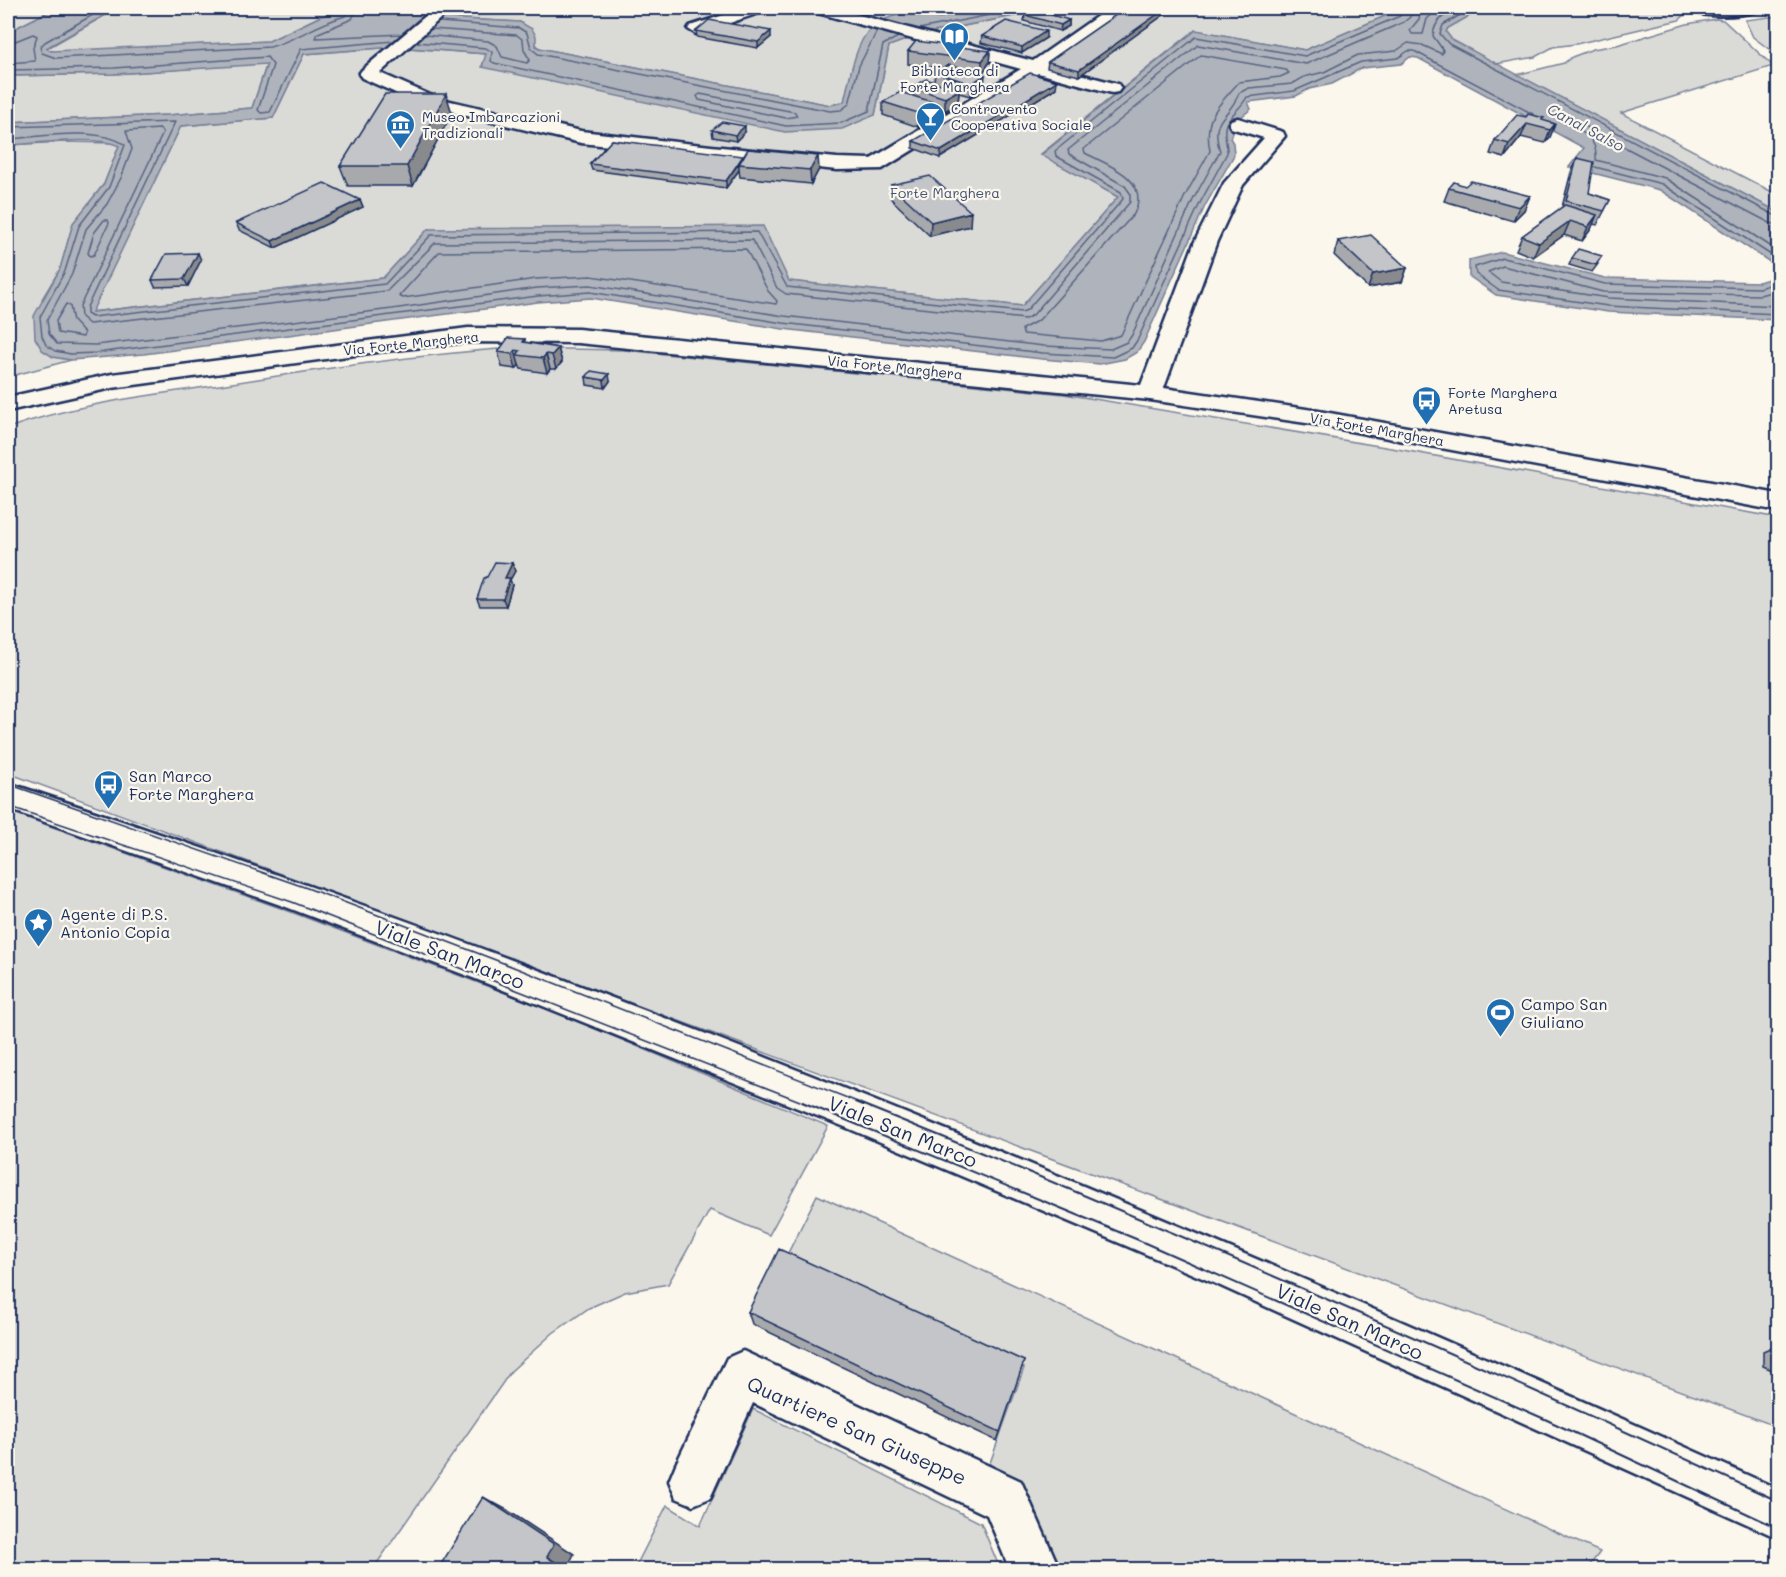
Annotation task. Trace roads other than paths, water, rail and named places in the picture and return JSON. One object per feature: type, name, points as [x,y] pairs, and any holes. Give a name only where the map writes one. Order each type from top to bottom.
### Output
[{"type":"street","points":[[705,30],[696,29],[759,8]]},
{"type":"street","points":[[817,8],[1112,88]]},
{"type":"street","points":[[440,10],[368,74],[431,102],[581,137],[711,152],[875,165],[1036,67],[1119,8]]},
{"type":"street","points":[[1696,8],[1730,11],[1753,8]]},
{"type":"street","points":[[1150,393],[1206,241],[1234,183],[1276,136],[1238,124]]},
{"type":"street","name":"Via Forte Marghera","points":[[8,405],[63,390],[112,381],[468,335],[504,334],[622,340],[1150,393],[1313,417],[1779,503]]},
{"type":"street","points":[[8,391],[112,381]]},
{"type":"street","name":"Viale San Marco","points":[[8,796],[297,895],[743,1066],[1139,1229],[1548,1407],[1779,1514]]},
{"type":"street","name":"Quartiere San Giuseppe","points":[[693,1481],[743,1374],[1004,1498],[1035,1569]]},
{"type":"water","name":"Canal Salso","points":[[55,8],[118,8],[46,48],[51,51],[269,41],[321,16],[357,8],[385,8],[460,19],[520,22],[532,29],[536,36],[536,46],[539,48],[830,105],[844,102],[853,63],[861,43],[871,28],[885,19],[928,9],[1044,8],[919,35],[889,46],[875,115],[842,129],[785,132],[482,67],[486,54],[395,47],[304,54],[273,118],[181,126],[92,312],[383,278],[428,229],[763,226],[789,281],[1022,306],[1118,197],[1041,155],[1196,30],[1305,50],[1404,8],[1478,8],[1478,11],[1448,28],[1446,32],[1452,40],[1778,212],[1778,273],[1770,262],[1660,190],[1569,167],[1584,148],[1418,58],[1410,57],[1401,64],[1362,68],[1332,84],[1309,89],[1296,96],[1248,102],[1251,109],[1231,125],[1233,132],[1230,138],[1234,155],[1205,206],[1144,342],[1137,352],[1125,359],[1100,364],[1042,359],[783,329],[591,298],[538,302],[144,354],[71,360],[53,357],[42,350],[35,338],[34,316],[60,269],[73,223],[104,184],[119,146],[95,141],[8,145],[8,122],[168,115],[252,108],[267,64],[114,74],[8,76],[8,32]]},
{"type":"water","points":[[1502,252],[1605,278],[1759,282],[1778,276],[1778,320],[1608,312],[1496,295],[1469,276],[1469,260]]},
{"type":"tram line","points":[[8,784],[307,888],[860,1103]]},
{"type":"tram line","points":[[8,806],[292,902],[805,1103]]},
{"type":"tram line","points":[[802,1102],[1136,1239],[1547,1420],[1778,1528]]},
{"type":"tram line","points":[[856,1102],[1089,1197],[1320,1296],[1778,1501]]},
{"type":"place","name":"Biblioteca di Forte Marghera","points":[[955,62]]},
{"type":"place","name":"Controvento Cooperativa Sociale","points":[[930,142]]},
{"type":"place","name":"Museo Imbarcazioni Tradizionali","points":[[401,150]]},
{"type":"place","name":"Forte Marghera Aretusa","points":[[1427,426]]},
{"type":"place","name":"San Marco Forte Marghera","points":[[108,810]]},
{"type":"place","name":"Agente di P.S. Antonio Copia","points":[[39,948]]},
{"type":"place","name":"Campo San Giuliano","points":[[1500,1038]]},
{"type":"park label","name":"Forte Marghera","points":[[945,192]]}]
